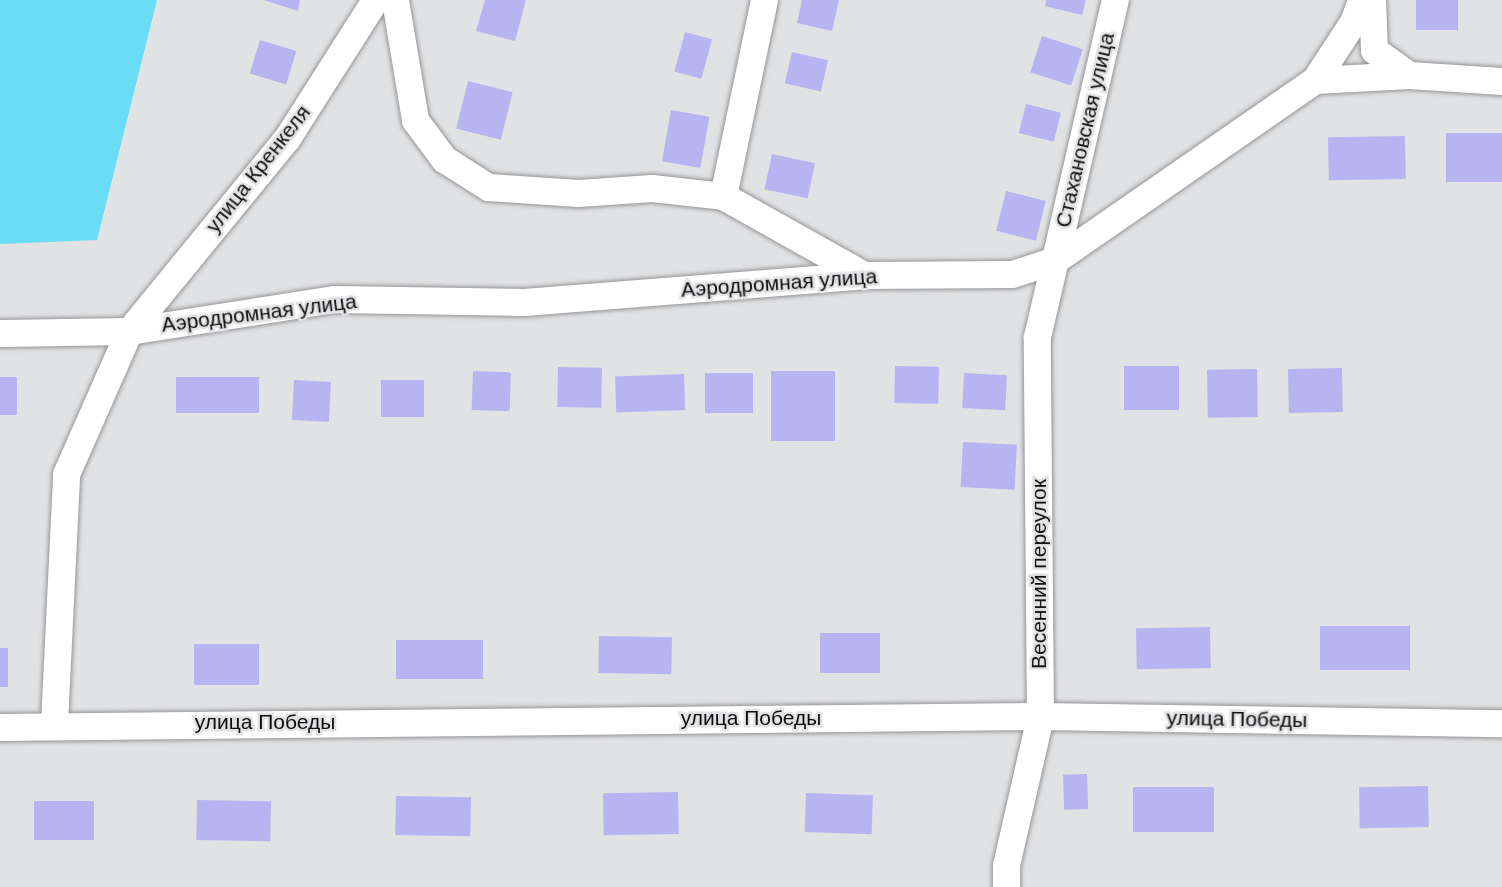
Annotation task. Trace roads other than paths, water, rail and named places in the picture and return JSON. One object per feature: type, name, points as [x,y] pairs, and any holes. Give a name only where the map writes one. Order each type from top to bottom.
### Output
[{"type":"street","name":"улица Кренкеля","points":[[54,723],[66,474],[129,331],[287,138],[375,0]]},
{"type":"street","points":[[394,0],[415,120],[444,159],[488,187],[578,193],[652,188],[723,196],[864,275]]},
{"type":"street","points":[[723,196],[764,0]]},
{"type":"street","name":"Стахановская улица","points":[[1055,260],[1115,0]]},
{"type":"street","points":[[1315,80],[1353,22],[1361,0]]},
{"type":"street","points":[[1372,0],[1374,51],[1409,75]]},
{"type":"street","points":[[1315,80],[1409,75],[1502,81]]},
{"type":"street","name":"Аэродромная улица","points":[[0,333],[129,331],[334,299],[524,302],[864,275],[1012,274],[1055,260],[1315,80]]},
{"type":"street","name":"Весенний переулок","points":[[1006,887],[1006,864],[1040,716],[1037,337],[1055,260]]},
{"type":"street","name":"улица Победы","points":[[0,727],[54,723],[1040,716],[1502,723]]},
{"type":"water","points":[[0,0],[157,0],[97,240],[0,244]]}]
